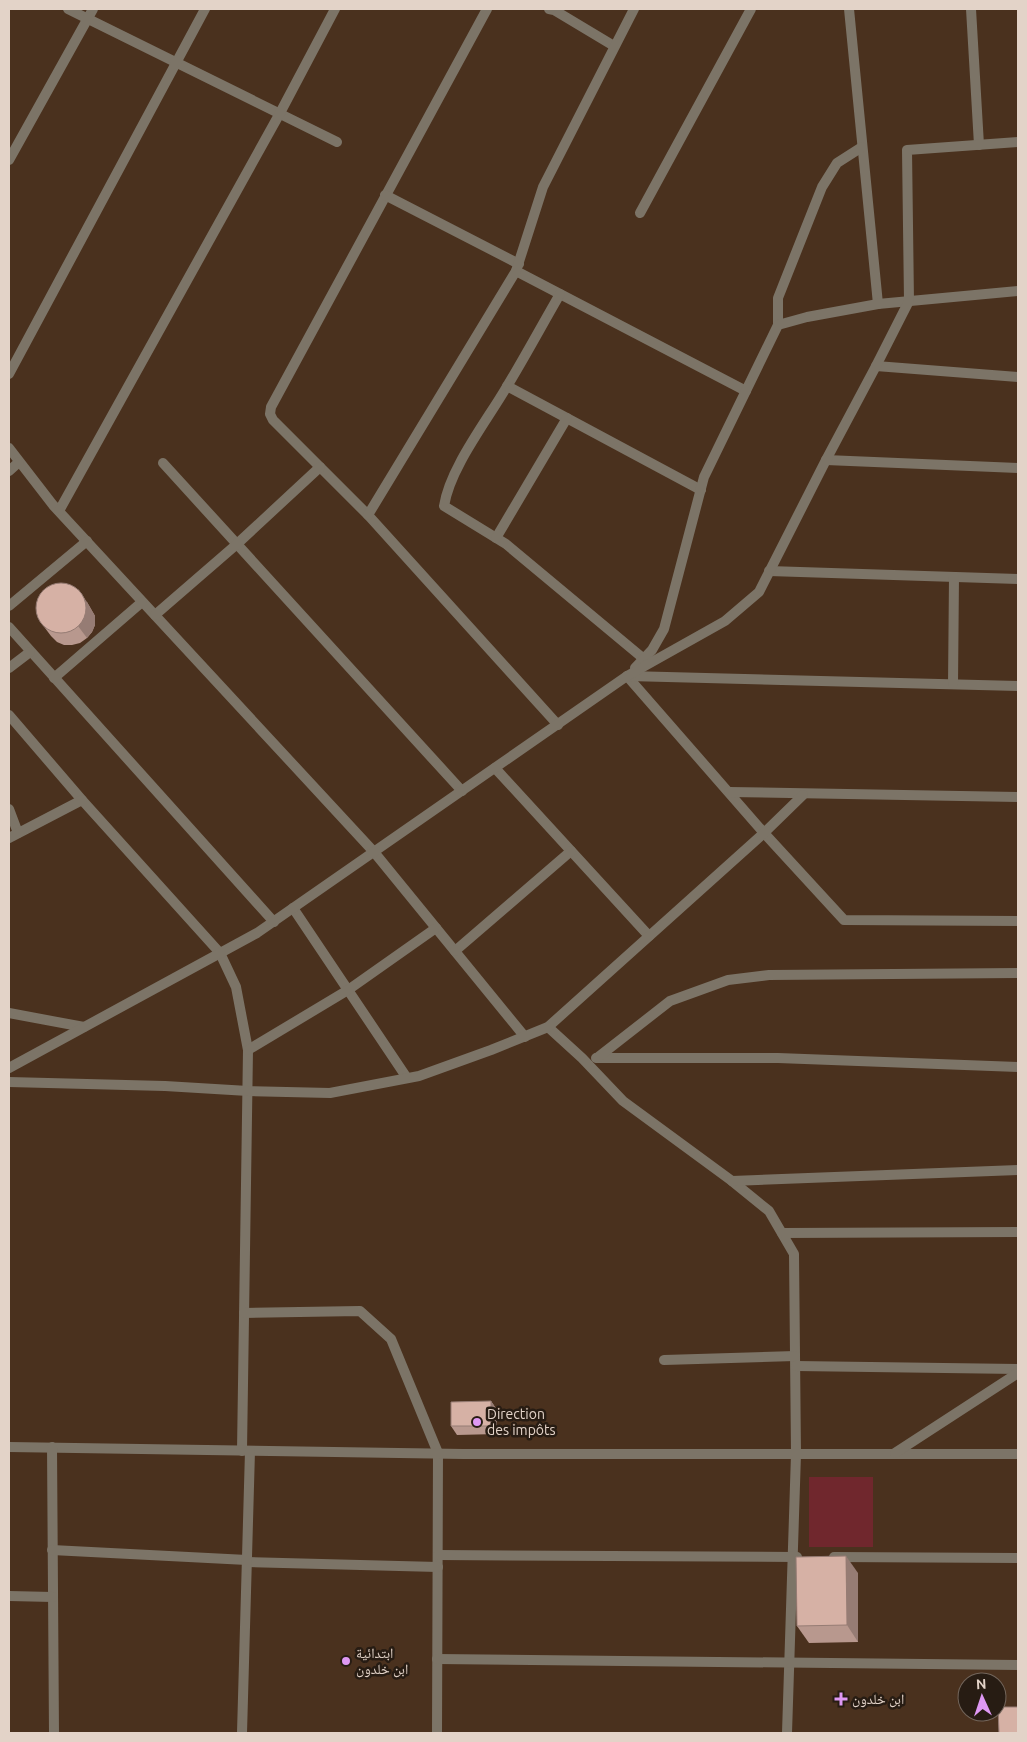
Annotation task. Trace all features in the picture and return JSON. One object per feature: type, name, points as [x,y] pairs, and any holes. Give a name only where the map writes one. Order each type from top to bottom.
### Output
[{"type":"street","points":[[68,9],[337,142]]},
{"type":"street","points":[[9,160],[93,9]]},
{"type":"street","points":[[9,374],[205,9]]},
{"type":"street","points":[[59,511],[280,114],[335,9]]},
{"type":"street","points":[[487,9],[271,407],[270,414],[273,420],[368,515],[558,725]]},
{"type":"street","points":[[549,9],[554,10],[614,46]]},
{"type":"street","points":[[368,515],[518,268],[543,187],[634,9]]},
{"type":"street","points":[[640,213],[751,9]]},
{"type":"street","points":[[849,9],[878,304]]},
{"type":"street","points":[[970,9],[979,145]]},
{"type":"street","points":[[9,1068],[257,933],[627,676],[725,621],[759,592],[909,301],[907,150],[1018,142]]},
{"type":"street","points":[[627,676],[652,650],[664,629],[704,477],[778,325],[778,298],[822,187],[837,163],[862,147]]},
{"type":"street","points":[[385,195],[518,268],[560,294],[746,391]]},
{"type":"street","points":[[778,325],[807,317],[878,304],[1018,291]]},
{"type":"street","points":[[560,294],[508,386],[456,470],[446,493],[444,506],[506,544],[644,659]]},
{"type":"street","points":[[876,366],[1018,377]]},
{"type":"street","points":[[508,386],[700,490]]},
{"type":"street","points":[[496,538],[567,418]]},
{"type":"street","points":[[9,448],[59,511],[374,852],[524,1037]]},
{"type":"street","points":[[826,460],[1018,468]]},
{"type":"street","points":[[9,471],[20,462]]},
{"type":"street","points":[[163,462],[462,791]]},
{"type":"street","points":[[155,615],[237,544],[320,467]]},
{"type":"street","points":[[9,606],[87,541]]},
{"type":"street","points":[[770,571],[1018,578]]},
{"type":"street","points":[[953,684],[954,577]]},
{"type":"street","points":[[54,678],[142,602]]},
{"type":"street","points":[[9,626],[30,652],[274,922]]},
{"type":"street","points":[[9,668],[30,652]]},
{"type":"street","points":[[627,676],[1018,686]]},
{"type":"street","points":[[627,676],[764,833],[844,920],[1018,921]]},
{"type":"street","points":[[9,714],[82,800],[220,953],[236,987],[248,1050],[244,1313],[247,1561],[242,1733]]},
{"type":"street","points":[[495,768],[649,936]]},
{"type":"street","points":[[728,792],[1018,798]]},
{"type":"street","points":[[9,1082],[165,1086],[330,1094],[437,1070],[548,1027],[764,833],[803,795]]},
{"type":"street","points":[[9,809],[13,836],[82,800]]},
{"type":"street","points":[[455,951],[571,851]]},
{"type":"street","points":[[293,908],[407,1078]]},
{"type":"street","points":[[248,1050],[348,990],[436,928]]},
{"type":"street","points":[[597,1058],[670,1001],[728,980],[769,975],[1018,973]]},
{"type":"street","points":[[9,1013],[84,1027]]},
{"type":"street","points":[[548,1027],[582,1058],[623,1101],[732,1181],[769,1211],[794,1254],[793,1305],[796,1361],[796,1454],[786,1733]]},
{"type":"street","points":[[582,1058],[778,1058],[1018,1067]]},
{"type":"street","points":[[732,1181],[1018,1170]]},
{"type":"street","points":[[782,1233],[1018,1232]]},
{"type":"street","points":[[244,1313],[360,1311],[391,1338],[438,1454],[437,1733]]},
{"type":"street","points":[[664,1360],[796,1361],[1018,1369]]},
{"type":"street","points":[[894,1454],[1018,1373]]},
{"type":"street","points":[[9,1447],[438,1454],[1018,1454]]},
{"type":"street","points":[[52,1448],[54,1733]]},
{"type":"street","points":[[52,1550],[247,1561],[438,1567]]},
{"type":"street","points":[[438,1555],[1018,1558]]},
{"type":"street","points":[[9,1596],[53,1597]]},
{"type":"street","points":[[437,1659],[1018,1665]]},
{"type":"shaded area","points":[[809,1477],[873,1477],[873,1547],[809,1547]]},
{"type":"building","points":[[61,583],[75,587],[82,594],[86,608],[82,622],[75,629],[61,633],[47,629],[40,622],[36,608],[40,594],[47,587]]},
{"type":"building","points":[[491,1401],[491,1426],[451,1426],[451,1402]]},
{"type":"building","points":[[846,1556],[847,1625],[797,1626],[796,1557]]},
{"type":"building","points":[[1007,1707],[1018,1707],[1018,1733],[999,1733],[999,1722],[1007,1722]]},
{"type":"place","name":"Direction des impôts","points":[[477,1422]]},
{"type":"place","name":"ابتدائية ابن خلدون","points":[[346,1661]]},
{"type":"place","name":"ابن خلدون","points":[[841,1699]]}]
